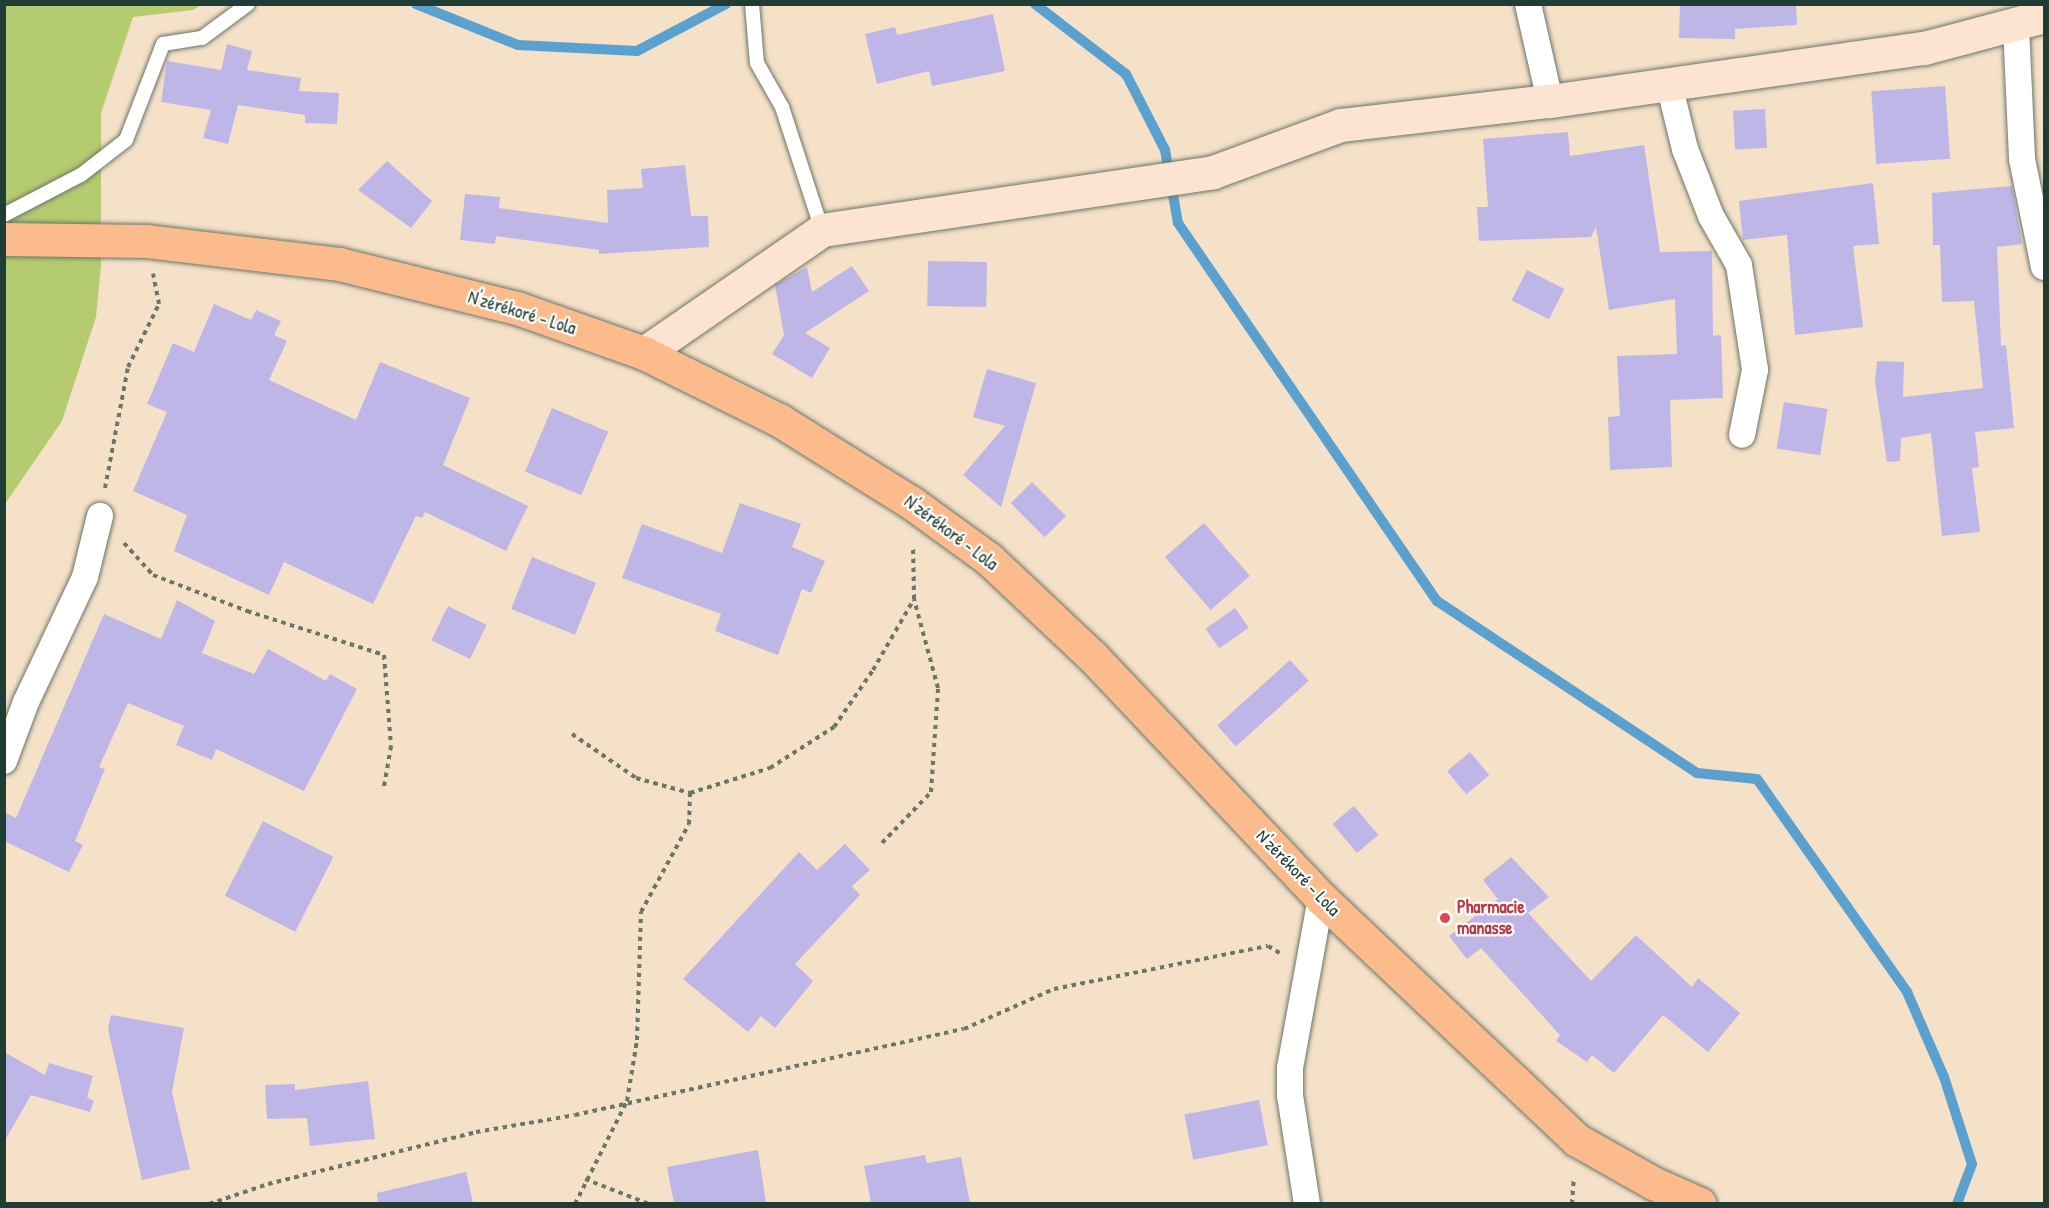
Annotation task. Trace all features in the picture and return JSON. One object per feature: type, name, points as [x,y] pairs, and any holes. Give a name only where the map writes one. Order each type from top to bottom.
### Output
[{"type":"highway","name":"N'zérékoré - Lola","points":[[4,239],[147,241],[339,264],[517,308],[644,353],[779,420],[912,503],[990,559],[1093,657],[1321,898],[1577,1140],[1653,1183],[1700,1203]]},
{"type":"street","points":[[1528,4],[1550,102]]},
{"type":"street","points":[[644,353],[822,230],[1213,172],[1341,125],[1550,102],[1923,48],[2030,21],[2033,165],[2044,267]]},
{"type":"street","points":[[1669,84],[1698,182],[1739,266],[1755,370],[1742,435]]},
{"type":"street","points":[[4,761],[26,702],[85,577],[100,516]]},
{"type":"street","points":[[1307,1203],[1290,1095],[1294,1031],[1321,898]]},
{"type":"lane","points":[[4,215],[81,175],[126,140],[163,44],[202,38],[248,4]]},
{"type":"lane","points":[[752,4],[757,63],[782,107],[822,230]]},
{"type":"path","points":[[147,241],[159,304],[128,367],[100,516],[153,575],[258,615],[384,655],[391,746],[384,787]]},
{"type":"path","points":[[882,843],[931,792],[938,688],[914,599],[912,503]]},
{"type":"path","points":[[572,734],[636,778],[690,793],[770,768],[834,727],[873,670],[914,599]]},
{"type":"path","points":[[575,1203],[585,1179],[627,1101],[638,1040],[641,912],[689,824],[690,793]]},
{"type":"path","points":[[209,1203],[379,1155],[964,1029],[1054,989],[1268,946],[1307,970]]},
{"type":"path","points":[[585,1179],[649,1203]]},
{"type":"green space","points":[[5,5],[201,5],[193,10],[133,17],[101,113],[101,266],[96,317],[62,421],[5,504]]},
{"type":"building","points":[[1680,4],[1796,4],[1797,25],[1735,29],[1735,39],[1679,38]]},
{"type":"building","points":[[993,14],[1005,71],[932,86],[929,71],[877,84],[865,34],[895,27],[897,35]]},
{"type":"building","points":[[227,44],[252,51],[247,70],[301,78],[299,91],[339,93],[337,124],[305,123],[305,115],[238,105],[228,144],[203,138],[211,110],[161,102],[167,61],[221,70]]},
{"type":"building","points":[[1945,86],[1950,159],[1876,164],[1871,91]]},
{"type":"building","points":[[1765,109],[1767,148],[1735,150],[1733,111]]},
{"type":"building","points":[[1568,132],[1570,156],[1644,145],[1660,252],[1712,251],[1713,336],[1721,335],[1723,398],[1670,400],[1672,467],[1610,470],[1608,417],[1620,416],[1617,356],[1677,354],[1675,299],[1609,310],[1596,227],[1591,237],[1479,241],[1477,207],[1488,207],[1483,139]]},
{"type":"building","points":[[387,161],[432,201],[411,228],[358,190]]},
{"type":"building","points":[[685,165],[691,216],[708,216],[709,247],[599,254],[599,250],[496,236],[495,244],[460,240],[465,194],[500,197],[499,208],[608,223],[607,190],[643,188],[641,169]]},
{"type":"building","points":[[1873,183],[1879,244],[1853,246],[1863,327],[1795,335],[1787,235],[1743,240],[1739,201]]},
{"type":"building","points":[[2012,186],[2022,244],[1997,247],[2001,346],[2006,345],[2014,428],[1975,432],[1979,467],[1972,468],[1980,532],[1942,536],[1931,433],[1901,438],[1900,461],[1887,462],[1875,382],[1877,361],[1904,362],[1903,397],[1983,388],[1974,301],[1942,302],[1940,245],[1933,245],[1932,193]]},
{"type":"building","points":[[928,261],[987,262],[986,307],[927,306]]},
{"type":"building","points":[[852,266],[869,291],[805,333],[830,348],[812,378],[772,354],[784,335],[775,285],[807,267],[812,292]]},
{"type":"building","points":[[1527,270],[1564,289],[1549,319],[1512,300]]},
{"type":"building","points":[[214,304],[251,320],[256,310],[281,321],[274,335],[287,341],[269,380],[356,420],[380,362],[470,398],[443,465],[528,506],[506,551],[425,512],[422,518],[416,516],[373,604],[284,562],[269,595],[174,551],[187,515],[133,491],[167,412],[147,404],[173,343],[194,352]]},
{"type":"building","points":[[987,369],[1036,383],[1001,507],[963,475],[1005,426],[973,417]]},
{"type":"building","points":[[1784,402],[1827,409],[1820,455],[1777,448]]},
{"type":"building","points":[[552,408],[608,432],[581,495],[525,472]]},
{"type":"building","points":[[1032,482],[1066,516],[1045,537],[1011,503]]},
{"type":"building","points":[[740,503],[801,524],[792,547],[825,561],[811,593],[802,589],[778,655],[715,631],[721,614],[622,578],[642,524],[722,553]]},
{"type":"building","points":[[1204,523],[1250,576],[1211,610],[1165,557]]},
{"type":"building","points":[[532,557],[596,583],[575,635],[511,609]]},
{"type":"building","points":[[177,600],[215,621],[202,653],[254,674],[268,649],[326,681],[330,674],[357,689],[304,791],[216,749],[212,760],[176,745],[184,726],[128,703],[99,767],[105,769],[75,841],[83,845],[69,872],[4,841],[4,812],[16,818],[104,614],[161,639]]},
{"type":"building","points":[[448,606],[487,625],[470,659],[431,640]]},
{"type":"building","points":[[1235,608],[1249,628],[1219,648],[1206,629]]},
{"type":"building","points":[[1290,660],[1309,681],[1236,746],[1217,726]]},
{"type":"building","points":[[1470,752],[1489,775],[1466,794],[1447,771]]},
{"type":"building","points":[[1354,806],[1378,835],[1357,853],[1333,824]]},
{"type":"building","points":[[263,821],[333,857],[295,932],[225,896]]},
{"type":"building","points":[[845,844],[870,870],[852,886],[860,895],[795,964],[813,981],[775,1028],[761,1016],[748,1032],[683,979],[799,852],[817,870]]},
{"type":"building","points":[[1511,857],[1549,897],[1528,913],[1591,981],[1636,935],[1692,987],[1698,978],[1740,1013],[1708,1052],[1663,1015],[1614,1073],[1592,1055],[1587,1062],[1556,1041],[1560,1035],[1481,948],[1467,959],[1449,936],[1498,899],[1483,880]]},
{"type":"building","points":[[111,1015],[184,1028],[172,1092],[190,1169],[142,1180],[108,1029]]},
{"type":"building","points":[[4,1052],[45,1075],[49,1063],[93,1076],[87,1097],[94,1101],[90,1112],[31,1095],[4,1142]]},
{"type":"building","points":[[368,1081],[375,1139],[310,1146],[307,1118],[267,1119],[265,1085],[295,1084],[295,1090]]},
{"type":"building","points":[[1259,1100],[1268,1145],[1193,1160],[1184,1115]]},
{"type":"building","points":[[758,1150],[766,1203],[674,1203],[667,1167]]},
{"type":"building","points":[[925,1155],[927,1163],[961,1157],[970,1203],[871,1203],[864,1166]]},
{"type":"building","points":[[466,1172],[473,1203],[378,1203],[377,1193]]},
{"type":"waterway","points":[[416,4],[518,45],[637,51],[726,4]]},
{"type":"waterway","points":[[1035,4],[1126,74],[1165,150],[1178,223],[1437,601],[1697,773],[1757,779],[1907,992],[1944,1077],[1972,1164],[1957,1204]]},
{"type":"place","name":"Pharmacie manasse","points":[[1445,918]]}]
